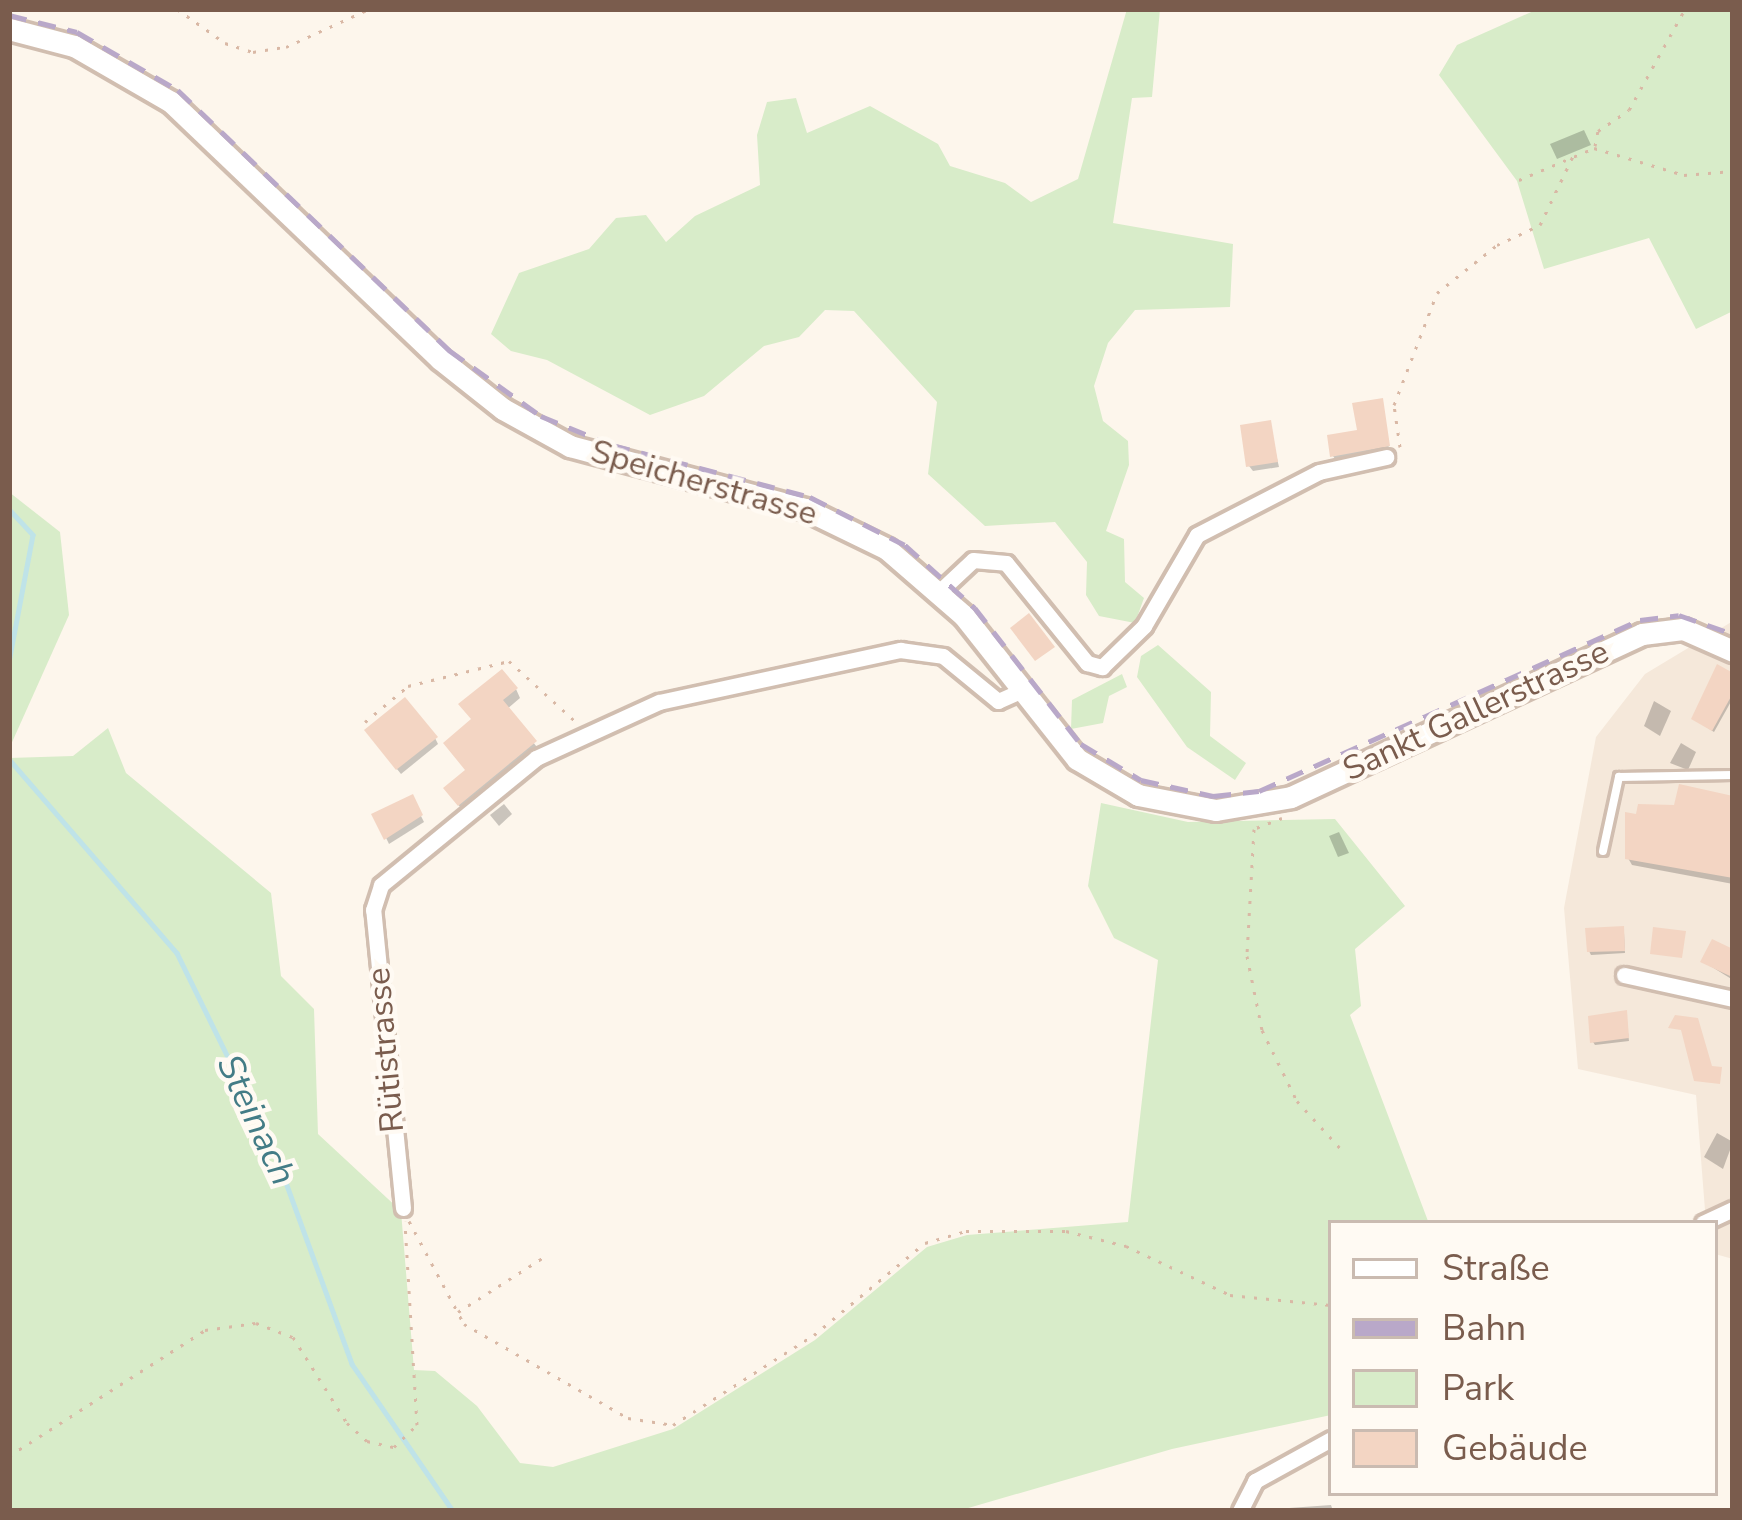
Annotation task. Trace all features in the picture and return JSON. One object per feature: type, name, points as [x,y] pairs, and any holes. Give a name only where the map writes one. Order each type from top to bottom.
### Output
[{"type":"main road","name":"Speicherstrasse","points":[[9,29],[93,55],[171,102],[440,359],[502,409],[601,457],[834,520],[940,591],[1020,691],[1095,772],[1160,803],[1216,810]]},
{"type":"main road","name":"Sankt Gallerstrasse","points":[[1216,810],[1291,797],[1642,634],[1683,629],[1733,651]]},
{"type":"street","points":[[940,591],[973,560],[1006,562],[1088,663],[1102,667],[1144,626],[1197,535],[1319,472],[1386,457]]},
{"type":"street","name":"Rütistrasse","points":[[404,1208],[376,897],[536,758],[587,730],[658,702],[899,650],[943,656],[998,701],[1020,691]]},
{"type":"street","points":[[1624,975],[1733,999]]},
{"type":"street","points":[[1240,1511],[1255,1481],[1328,1441]]},
{"type":"lane","points":[[1603,851],[1618,777],[1733,775]]},
{"type":"path","points":[[177,9],[225,43],[253,52],[286,47],[369,9]]},
{"type":"path","points":[[1594,148],[1598,130],[1629,110],[1685,9]]},
{"type":"path","points":[[1520,180],[1594,148],[1684,176],[1733,171]]},
{"type":"path","points":[[1386,457],[1400,451],[1394,405],[1437,293],[1497,245],[1540,225],[1574,154]]},
{"type":"path","points":[[9,502],[13,516],[9,602]]},
{"type":"path","points":[[365,722],[408,686],[509,662],[587,730]]},
{"type":"path","points":[[1291,797],[1289,816],[1254,829],[1246,956],[1262,1030],[1297,1101],[1340,1148]]},
{"type":"path","points":[[404,1208],[456,1313],[628,1418],[673,1425],[814,1335],[926,1244],[1021,1226],[1126,1246],[1230,1295],[1328,1304]]},
{"type":"path","points":[[9,1456],[205,1330],[256,1323],[293,1337],[347,1423],[367,1441],[394,1447],[411,1436],[419,1359],[404,1208]]},
{"type":"path","points":[[456,1313],[544,1257]]},
{"type":"shaded area","points":[[1733,621],[1733,1259],[1718,1255],[1718,1220],[1706,1220],[1696,1095],[1578,1069],[1564,908],[1596,737],[1645,674]]},
{"type":"green space","points":[[1127,9],[1160,9],[1152,97],[1132,98],[1113,223],[1233,244],[1230,307],[1135,310],[1108,343],[1094,386],[1103,421],[1128,441],[1129,465],[1106,531],[1124,539],[1125,582],[1144,598],[1135,623],[1099,616],[1086,595],[1087,562],[1055,522],[985,526],[928,474],[937,402],[854,311],[825,310],[799,337],[764,346],[704,396],[650,415],[547,360],[511,351],[491,334],[519,273],[589,249],[616,218],[646,215],[666,242],[695,216],[760,185],[757,135],[767,102],[796,98],[807,133],[870,106],[938,144],[950,166],[1005,183],[1031,202],[1078,179]]},
{"type":"green space","points":[[1538,9],[1733,9],[1733,311],[1696,329],[1649,238],[1544,269],[1517,181],[1439,75],[1457,45]]},
{"type":"green space","points":[[9,492],[60,532],[69,615],[9,749]]},
{"type":"green space","points":[[1158,645],[1211,692],[1210,736],[1246,763],[1235,780],[1187,747],[1137,677],[1141,656]]},
{"type":"green space","points":[[1122,674],[1127,687],[1109,696],[1103,723],[1071,729],[1072,700]]},
{"type":"green space","points":[[108,728],[126,773],[271,893],[281,976],[314,1009],[318,1134],[401,1211],[414,1370],[435,1371],[477,1406],[520,1463],[553,1467],[673,1429],[815,1340],[927,1247],[967,1235],[1128,1222],[1158,960],[1114,938],[1088,886],[1101,803],[1188,822],[1335,819],[1405,906],[1355,949],[1361,1006],[1350,1015],[1428,1220],[1328,1220],[1328,1416],[1172,1449],[958,1511],[9,1511],[9,758],[73,756]]},
{"type":"building","points":[[1383,398],[1390,446],[1330,457],[1327,435],[1357,430],[1352,403]]},
{"type":"building","points":[[1271,420],[1278,462],[1246,467],[1240,425]]},
{"type":"building","points":[[1029,613],[1055,647],[1035,661],[1010,628]]},
{"type":"building","points":[[1717,664],[1733,673],[1733,693],[1712,731],[1691,719]]},
{"type":"building","points":[[502,669],[518,688],[503,700],[537,741],[458,806],[443,788],[465,770],[443,743],[471,719],[458,704]]},
{"type":"building","points":[[405,697],[438,737],[396,770],[364,730]]},
{"type":"building","points":[[1679,784],[1733,796],[1733,878],[1625,859],[1625,812],[1636,814],[1638,804],[1674,805]]},
{"type":"building","points":[[413,794],[423,815],[384,840],[371,814]]},
{"type":"building","points":[[1624,926],[1625,951],[1587,952],[1585,928]]},
{"type":"building","points":[[1653,927],[1686,931],[1682,958],[1650,954]]},
{"type":"building","points":[[1712,939],[1733,949],[1730,976],[1700,962]]},
{"type":"building","points":[[1627,1010],[1629,1038],[1590,1043],[1588,1016]]},
{"type":"building","points":[[1675,1015],[1698,1018],[1712,1066],[1722,1067],[1720,1084],[1694,1081],[1681,1030],[1668,1028]]},
{"type":"waterway","name":"Steinach","points":[[9,509],[33,535],[9,662]]},
{"type":"waterway","name":"Steinach","points":[[9,759],[177,953],[276,1155],[352,1364],[453,1511]]},
{"type":"railway","points":[[9,15],[77,32],[178,90],[449,350],[541,416],[612,445],[810,497],[905,545],[975,608],[1081,744],[1141,780],[1213,796],[1259,791],[1640,620],[1679,615],[1733,634]]}]
